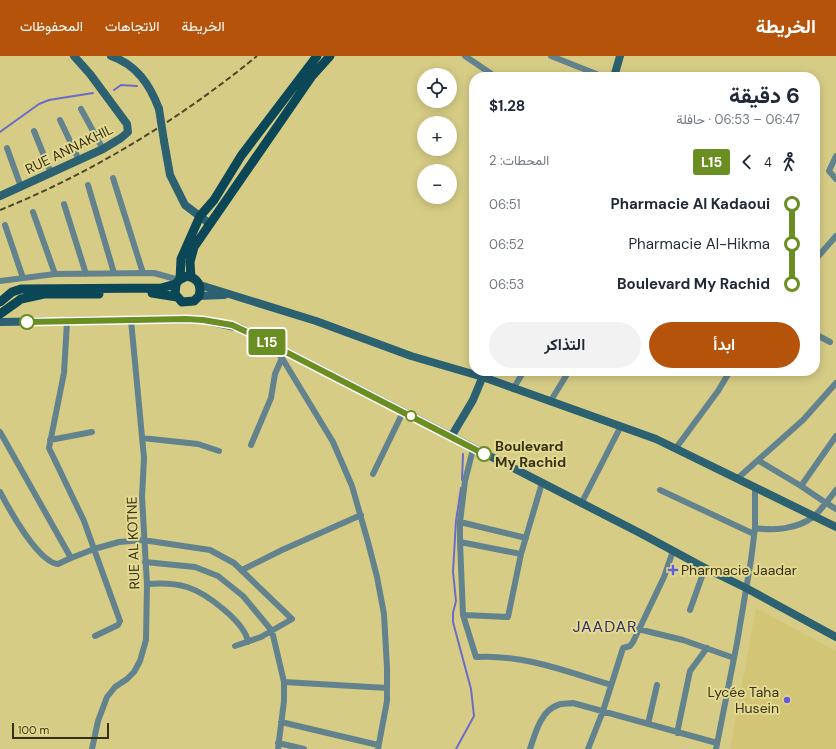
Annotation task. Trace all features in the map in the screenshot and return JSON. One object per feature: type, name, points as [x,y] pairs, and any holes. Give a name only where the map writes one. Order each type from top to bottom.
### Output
[{"type":"main road","points":[[176,296],[175,291],[181,259],[200,216],[214,200],[241,156],[317,56]]},
{"type":"main road","points":[[191,277],[190,262],[194,247],[312,76],[330,56]]},
{"type":"main road","points":[[0,302],[12,292],[21,289],[161,288],[187,276],[197,280],[200,286],[199,296],[194,301],[186,303],[176,296],[162,293],[44,294],[21,299],[0,314]]},
{"type":"street","name":"RUE ANNAKHIL","points":[[0,196],[103,149],[125,135],[128,127],[90,74],[74,56]]},
{"type":"street","points":[[111,56],[129,65],[139,74],[151,89],[159,109],[170,175],[185,205],[210,224]]},
{"type":"street","points":[[465,56],[488,72]]},
{"type":"street","points":[[475,63],[478,56]]},
{"type":"street","points":[[551,56],[591,72]]},
{"type":"street","points":[[615,72],[620,56]]},
{"type":"street","points":[[81,109],[103,149]]},
{"type":"street","points":[[60,120],[80,160]]},
{"type":"street","points":[[34,131],[51,173]]},
{"type":"street","points":[[7,148],[21,187]]},
{"type":"street","points":[[836,156],[829,171],[836,179]]},
{"type":"street","points":[[113,178],[143,273]]},
{"type":"street","points":[[88,185],[114,273]]},
{"type":"street","points":[[64,204],[86,274]]},
{"type":"street","points":[[33,212],[55,274]]},
{"type":"street","points":[[5,225],[23,278]]},
{"type":"street","points":[[820,254],[836,236]]},
{"type":"street","points":[[0,281],[55,274],[154,273],[178,281]]},
{"type":"street","points":[[200,286],[316,320],[411,356],[469,370]]},
{"type":"street","points":[[199,296],[216,295],[237,297]]},
{"type":"street","name":"RUE AL KOTNE","points":[[92,749],[98,721],[107,697],[115,687],[134,672],[140,661],[146,640],[147,584],[143,540],[142,438],[131,320]]},
{"type":"street","points":[[0,322],[203,320],[232,325],[746,588],[836,637]]},
{"type":"street","points":[[67,322],[64,373],[57,417],[49,448],[84,521],[120,621],[118,626],[95,636]]},
{"type":"street","points":[[820,337],[830,342]]},
{"type":"street","points":[[267,342],[282,358],[333,442],[346,470],[361,515],[377,577],[384,614],[388,688],[387,702],[378,747],[281,722]]},
{"type":"street","points":[[251,445],[271,398],[275,374],[282,358]]},
{"type":"street","points":[[451,437],[473,400],[483,376]]},
{"type":"street","points":[[488,376],[513,389],[656,438],[836,528]]},
{"type":"street","points":[[513,389],[521,376]]},
{"type":"street","points":[[550,402],[566,376]]},
{"type":"street","points":[[676,448],[718,391],[727,376]]},
{"type":"street","points":[[738,478],[804,420],[836,383]]},
{"type":"street","points":[[373,474],[403,412]]},
{"type":"street","points":[[581,504],[621,426]]},
{"type":"street","points":[[0,432],[70,558]]},
{"type":"street","points":[[50,440],[92,432]]},
{"type":"street","points":[[801,486],[836,436]]},
{"type":"street","points":[[142,438],[198,444],[219,451]]},
{"type":"street","points":[[473,449],[465,481],[460,522],[460,542],[463,615],[476,657],[495,657],[535,663],[611,685]]},
{"type":"street","points":[[759,461],[836,509]]},
{"type":"street","points":[[463,615],[508,617],[521,554],[542,483]]},
{"type":"street","points":[[530,749],[539,725],[547,713],[557,705],[573,703],[648,724],[717,746],[734,658],[755,531],[755,488]]},
{"type":"street","points":[[660,490],[755,531],[782,529],[814,517],[836,490]]},
{"type":"street","points":[[0,492],[21,529],[50,562],[58,564],[94,549],[119,542],[143,540],[210,550],[230,560],[292,619],[272,631],[235,646]]},
{"type":"street","points":[[242,570],[282,550],[361,515]]},
{"type":"street","points":[[460,522],[526,538]]},
{"type":"street","points":[[460,542],[521,554]]},
{"type":"street","points":[[588,749],[603,711],[623,648],[632,645],[638,629],[664,577],[673,551]]},
{"type":"street","points":[[145,562],[195,567],[218,576],[243,596],[272,631],[284,682],[278,746],[304,749]]},
{"type":"street","points":[[690,610],[705,568]]},
{"type":"street","points":[[147,584],[175,584],[198,592],[240,624],[245,632],[248,642]]},
{"type":"street","points":[[638,629],[707,648],[734,658]]},
{"type":"street","points":[[677,733],[690,671],[707,648]]},
{"type":"street","points":[[284,682],[388,688]]},
{"type":"street","points":[[648,724],[657,685]]},
{"type":"shaded area","name":"Lycée Taha Husein","points":[[756,608],[836,651],[836,749],[730,749]]},
{"type":"waterway","points":[[114,90],[121,85],[137,86]]},
{"type":"waterway","points":[[0,132],[39,104],[49,100],[93,93]]},
{"type":"waterway","points":[[462,480],[463,454]]},
{"type":"waterway","points":[[456,749],[474,716],[471,689],[453,622],[453,613],[456,601],[453,572],[456,521],[461,488]]},
{"type":"railway","points":[[0,210],[68,179],[134,143],[166,123],[228,79],[257,56]]},
{"type":"bus line","name":"L15","points":[[27,322],[186,319],[203,320],[232,325],[484,454]]},
{"type":"place","name":"Boulevard My Rachid","points":[[484,454]]},
{"type":"place","name":"Pharmacie Jaadar","points":[[673,570]]},
{"type":"place","name":"Lycée Taha Husein","points":[[787,700]]},
{"type":"district","name":"JAADAR","points":[[605,626]]}]
